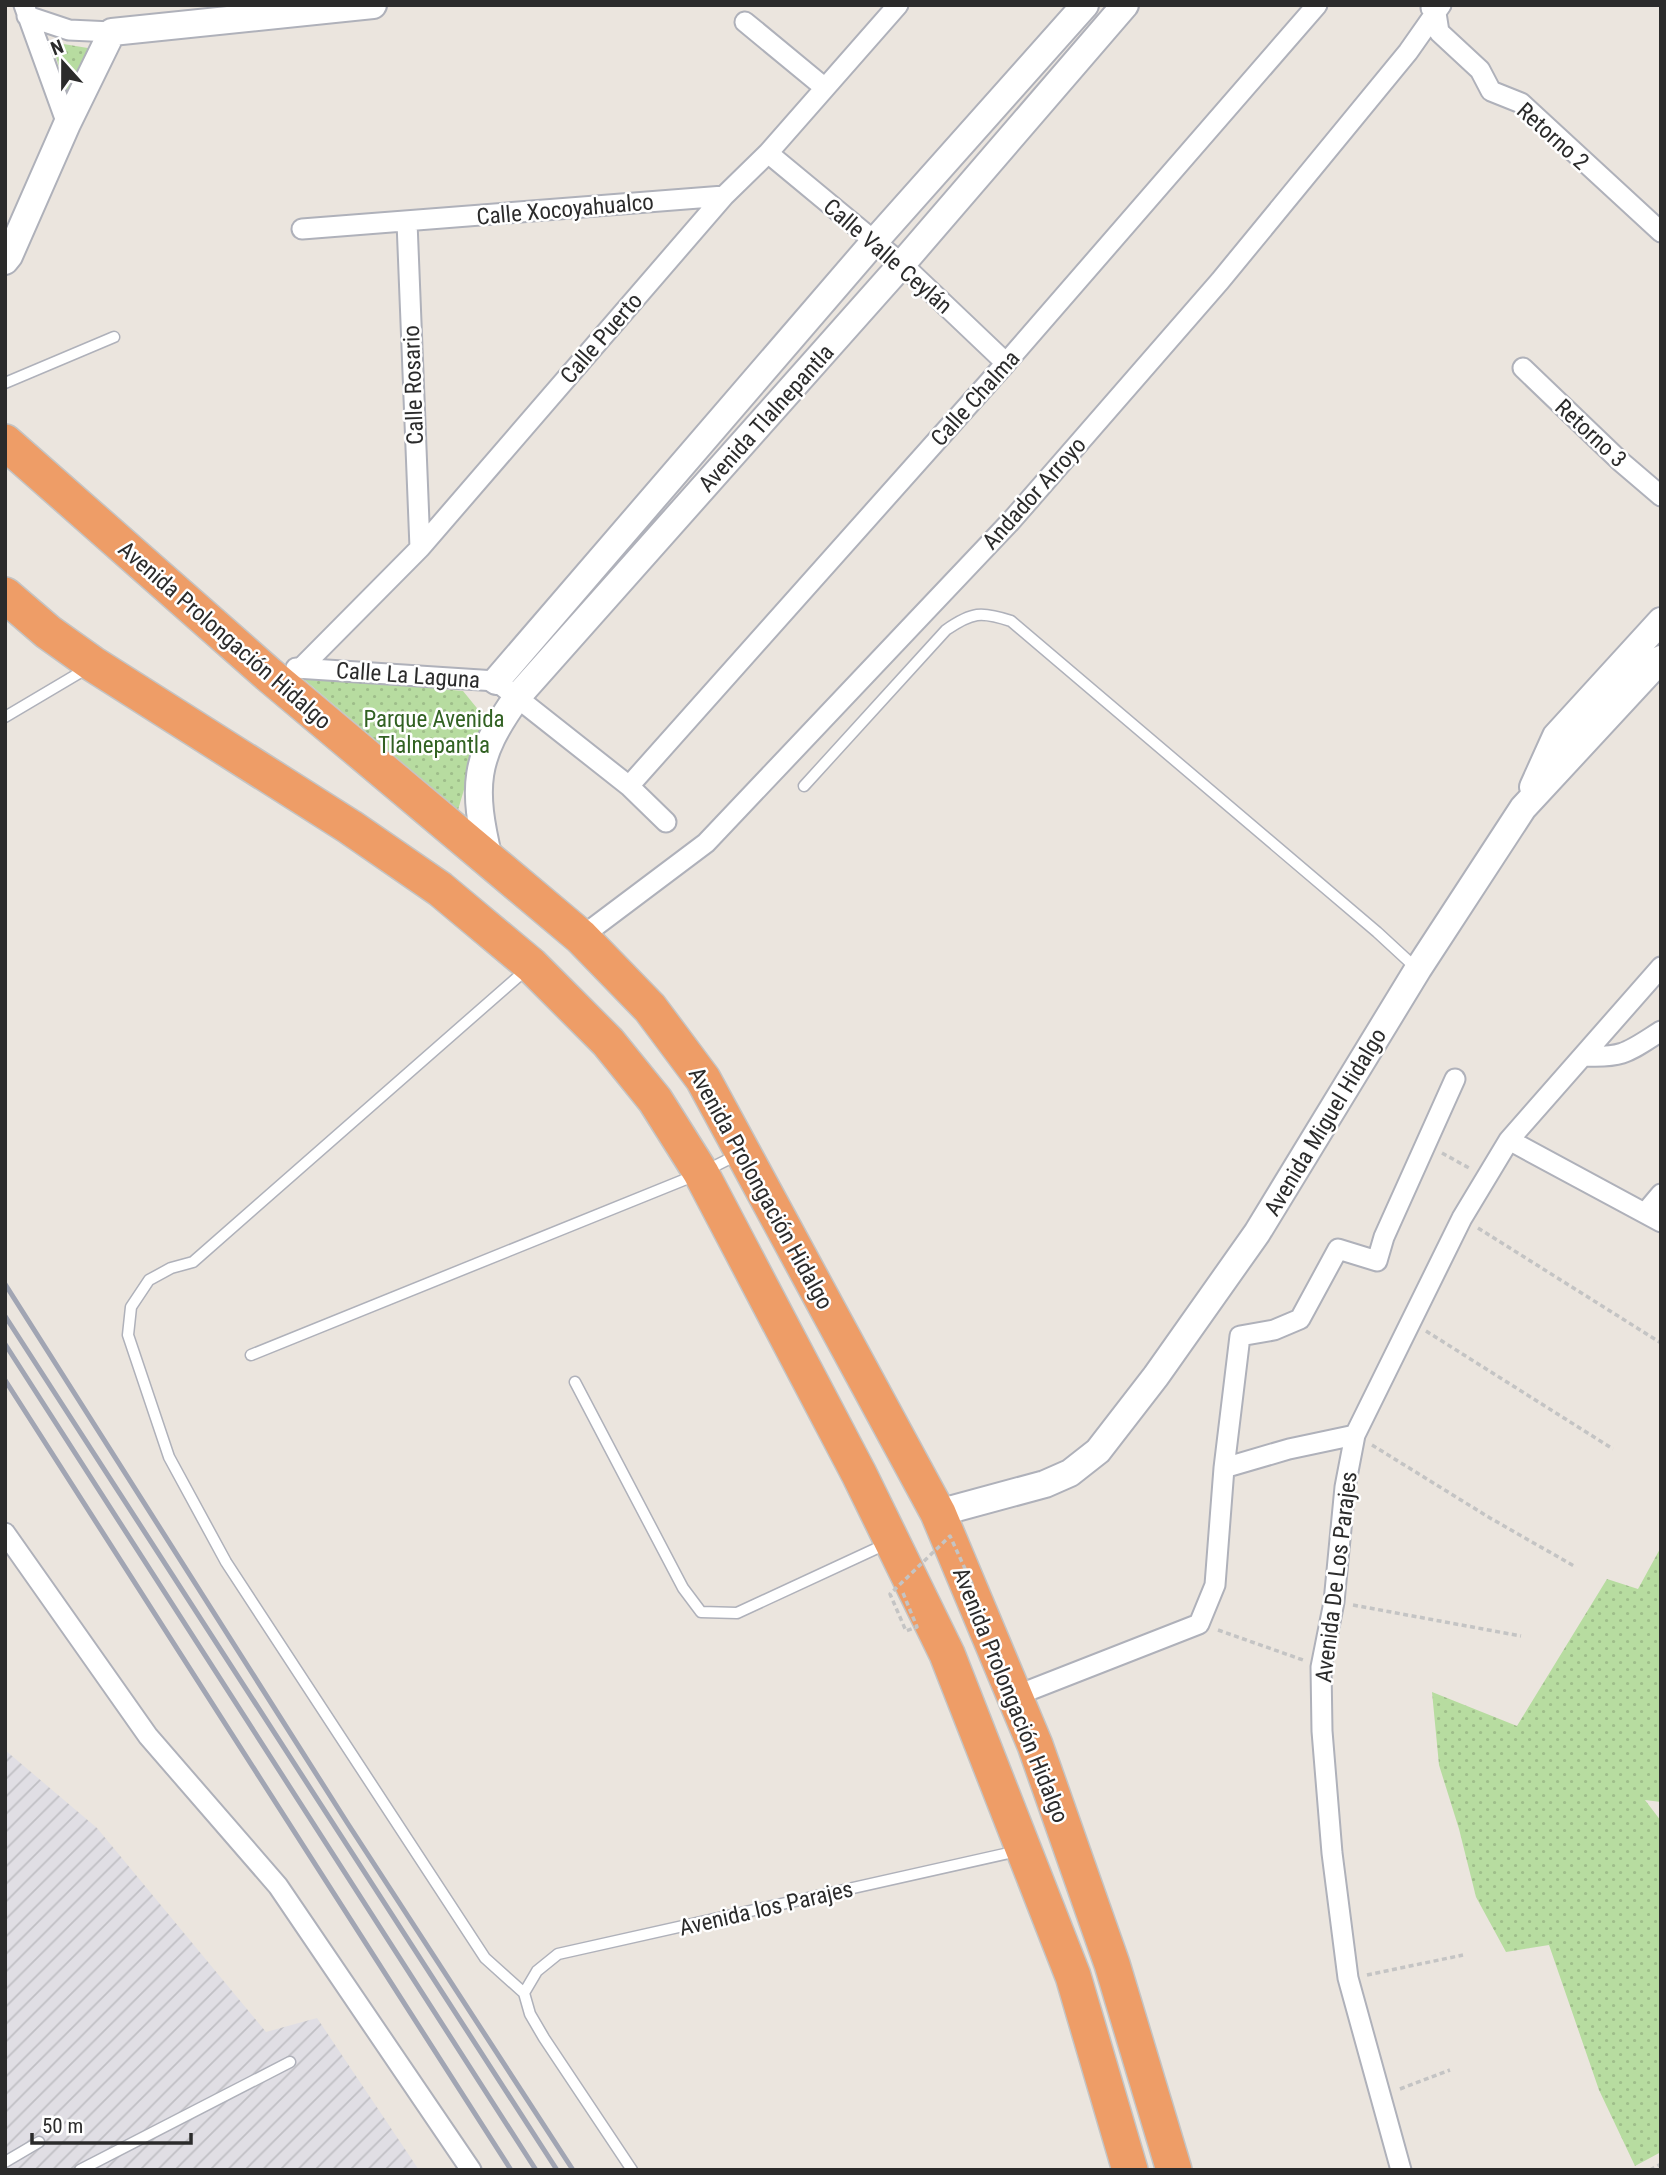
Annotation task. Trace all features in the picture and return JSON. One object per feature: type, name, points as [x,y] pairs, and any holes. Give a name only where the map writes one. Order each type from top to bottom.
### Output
[{"type":"highway","points":[[5,413],[11,447]]},
{"type":"highway","name":"Avenida Prolongación Hidalgo","points":[[11,447],[268,674],[581,937],[657,1018],[703,1079],[938,1513],[1035,1745],[1112,1964],[1174,2170]]},
{"type":"highway","name":"Avenida Prolongación Hidalgo","points":[[5,595],[48,632],[93,664],[350,827],[440,889],[531,965],[608,1042],[655,1100],[701,1173],[859,1474],[947,1654],[1073,1976],[1130,2170]]},
{"type":"highway","points":[[859,1474],[938,1513],[947,1619],[947,1654]]},
{"type":"highway","points":[[1073,1976],[1112,1964]]},
{"type":"street","points":[[26,11],[69,30],[112,32],[370,5]]},
{"type":"street","name":"Calle Puerto","points":[[302,667],[419,548],[724,196],[768,153],[898,5]]},
{"type":"street","name":"Avenida Tlalnepantla","points":[[496,681],[874,242],[1085,5]]},
{"type":"street","name":"Avenida Tlalnepantla","points":[[489,859],[479,819],[478,781],[499,722],[518,696],[902,264],[1125,5]]},
{"type":"street","name":"Calle Chalma","points":[[629,786],[1006,363],[1317,5]]},
{"type":"street","name":"Retorno 2","points":[[1435,8],[1440,32],[1480,70],[1491,91],[1521,103],[1661,232]]},
{"type":"street","name":"Andador Arroyo","points":[[581,937],[706,843],[1011,521],[1220,281],[1408,52],[1435,8]]},
{"type":"street","points":[[26,11],[67,124]]},
{"type":"street","points":[[745,22],[825,88]]},
{"type":"street","points":[[7,257],[112,32]]},
{"type":"street","name":"Calle Valle Ceylán","points":[[768,153],[902,264],[1006,363]]},
{"type":"street","name":"Calle Xocoyahualco","points":[[302,229],[724,196]]},
{"type":"street","name":"Calle Rosario","points":[[407,222],[419,548]]},
{"type":"street","name":"Retorno 3","points":[[1524,368],[1620,461],[1661,496]]},
{"type":"street","points":[[1523,807],[1556,736],[1661,621]]},
{"type":"street","name":"Avenida Miguel Hidalgo","points":[[938,1513],[1045,1484],[1070,1473],[1098,1451],[1156,1376],[1257,1233],[1418,969],[1523,807],[1661,659]]},
{"type":"street","name":"Calle La Laguna","points":[[268,674],[302,667],[496,681],[629,786],[666,822]]},
{"type":"street","name":"Avenida De Los Parajes","points":[[1401,2170],[1348,1979],[1332,1853],[1322,1731],[1321,1667],[1334,1602],[1345,1487],[1355,1435],[1409,1320],[1462,1218],[1509,1140],[1661,967]]},
{"type":"street","points":[[1584,1056],[1615,1057],[1661,1031]]},
{"type":"street","points":[[1015,1696],[1199,1624],[1215,1585],[1224,1468],[1241,1336],[1274,1330],[1300,1319],[1338,1249],[1377,1261],[1384,1237],[1455,1079]]},
{"type":"street","points":[[1509,1140],[1653,1218],[1661,1194]]},
{"type":"street","points":[[1224,1468],[1355,1435]]},
{"type":"street","points":[[5,1533],[148,1736],[278,1885],[471,2170]]},
{"type":"lane","points":[[5,383],[114,337]]},
{"type":"lane","points":[[804,786],[946,629],[966,616],[991,614],[1011,621],[1418,969]]},
{"type":"lane","points":[[5,717],[93,664]]},
{"type":"lane","points":[[531,965],[193,1262],[171,1268],[149,1280],[131,1307],[128,1335],[169,1457],[226,1562],[485,1958],[524,1993],[530,2014],[544,2038],[632,2170]]},
{"type":"lane","points":[[251,1355],[701,1173],[744,1151]]},
{"type":"lane","points":[[575,1382],[683,1588],[701,1612],[737,1613],[892,1540]]},
{"type":"lane","name":"Avenida los Parajes","points":[[524,1993],[537,1971],[558,1954],[1025,1849]]},
{"type":"lane","points":[[80,2170],[289,2062]]},
{"type":"lane","points":[[5,2162],[39,2142]]},
{"type":"path","points":[[1424,1144],[1486,1177]]},
{"type":"path","points":[[1462,1218],[1661,1343]]},
{"type":"path","points":[[1409,1320],[1613,1448]]},
{"type":"path","points":[[1355,1435],[1574,1566]]},
{"type":"path","points":[[903,1593],[917,1627],[906,1631],[890,1594],[950,1536],[973,1586]]},
{"type":"path","points":[[1334,1602],[1521,1636]]},
{"type":"path","points":[[1199,1624],[1321,1667]]},
{"type":"path","points":[[1348,1979],[1463,1955]]},
{"type":"path","points":[[1381,2096],[1450,2070]]},
{"type":"path","points":[[1650,2170],[1661,2164]]},
{"type":"shaded area","points":[[5,1750],[97,1828],[266,2032],[317,2018],[419,2170],[5,2170]]},
{"type":"green space","points":[[51,42],[94,49],[67,91]]},
{"type":"green space","name":"Parque Avenida Tlalnepantla","points":[[300,676],[463,691],[485,718],[458,810]]},
{"type":"green space","points":[[1661,1547],[1661,1802],[1645,1800],[1661,1821],[1661,2152],[1635,2166],[1599,2090],[1549,1945],[1506,1952],[1476,1897],[1439,1765],[1432,1692],[1517,1726],[1607,1579],[1638,1589]]},
{"type":"railway","points":[[5,1284],[348,1824],[573,2170]]},
{"type":"railway","points":[[5,1316],[557,2170]]},
{"type":"railway","points":[[5,1344],[536,2170]]},
{"type":"railway","points":[[5,1380],[511,2170]]}]
